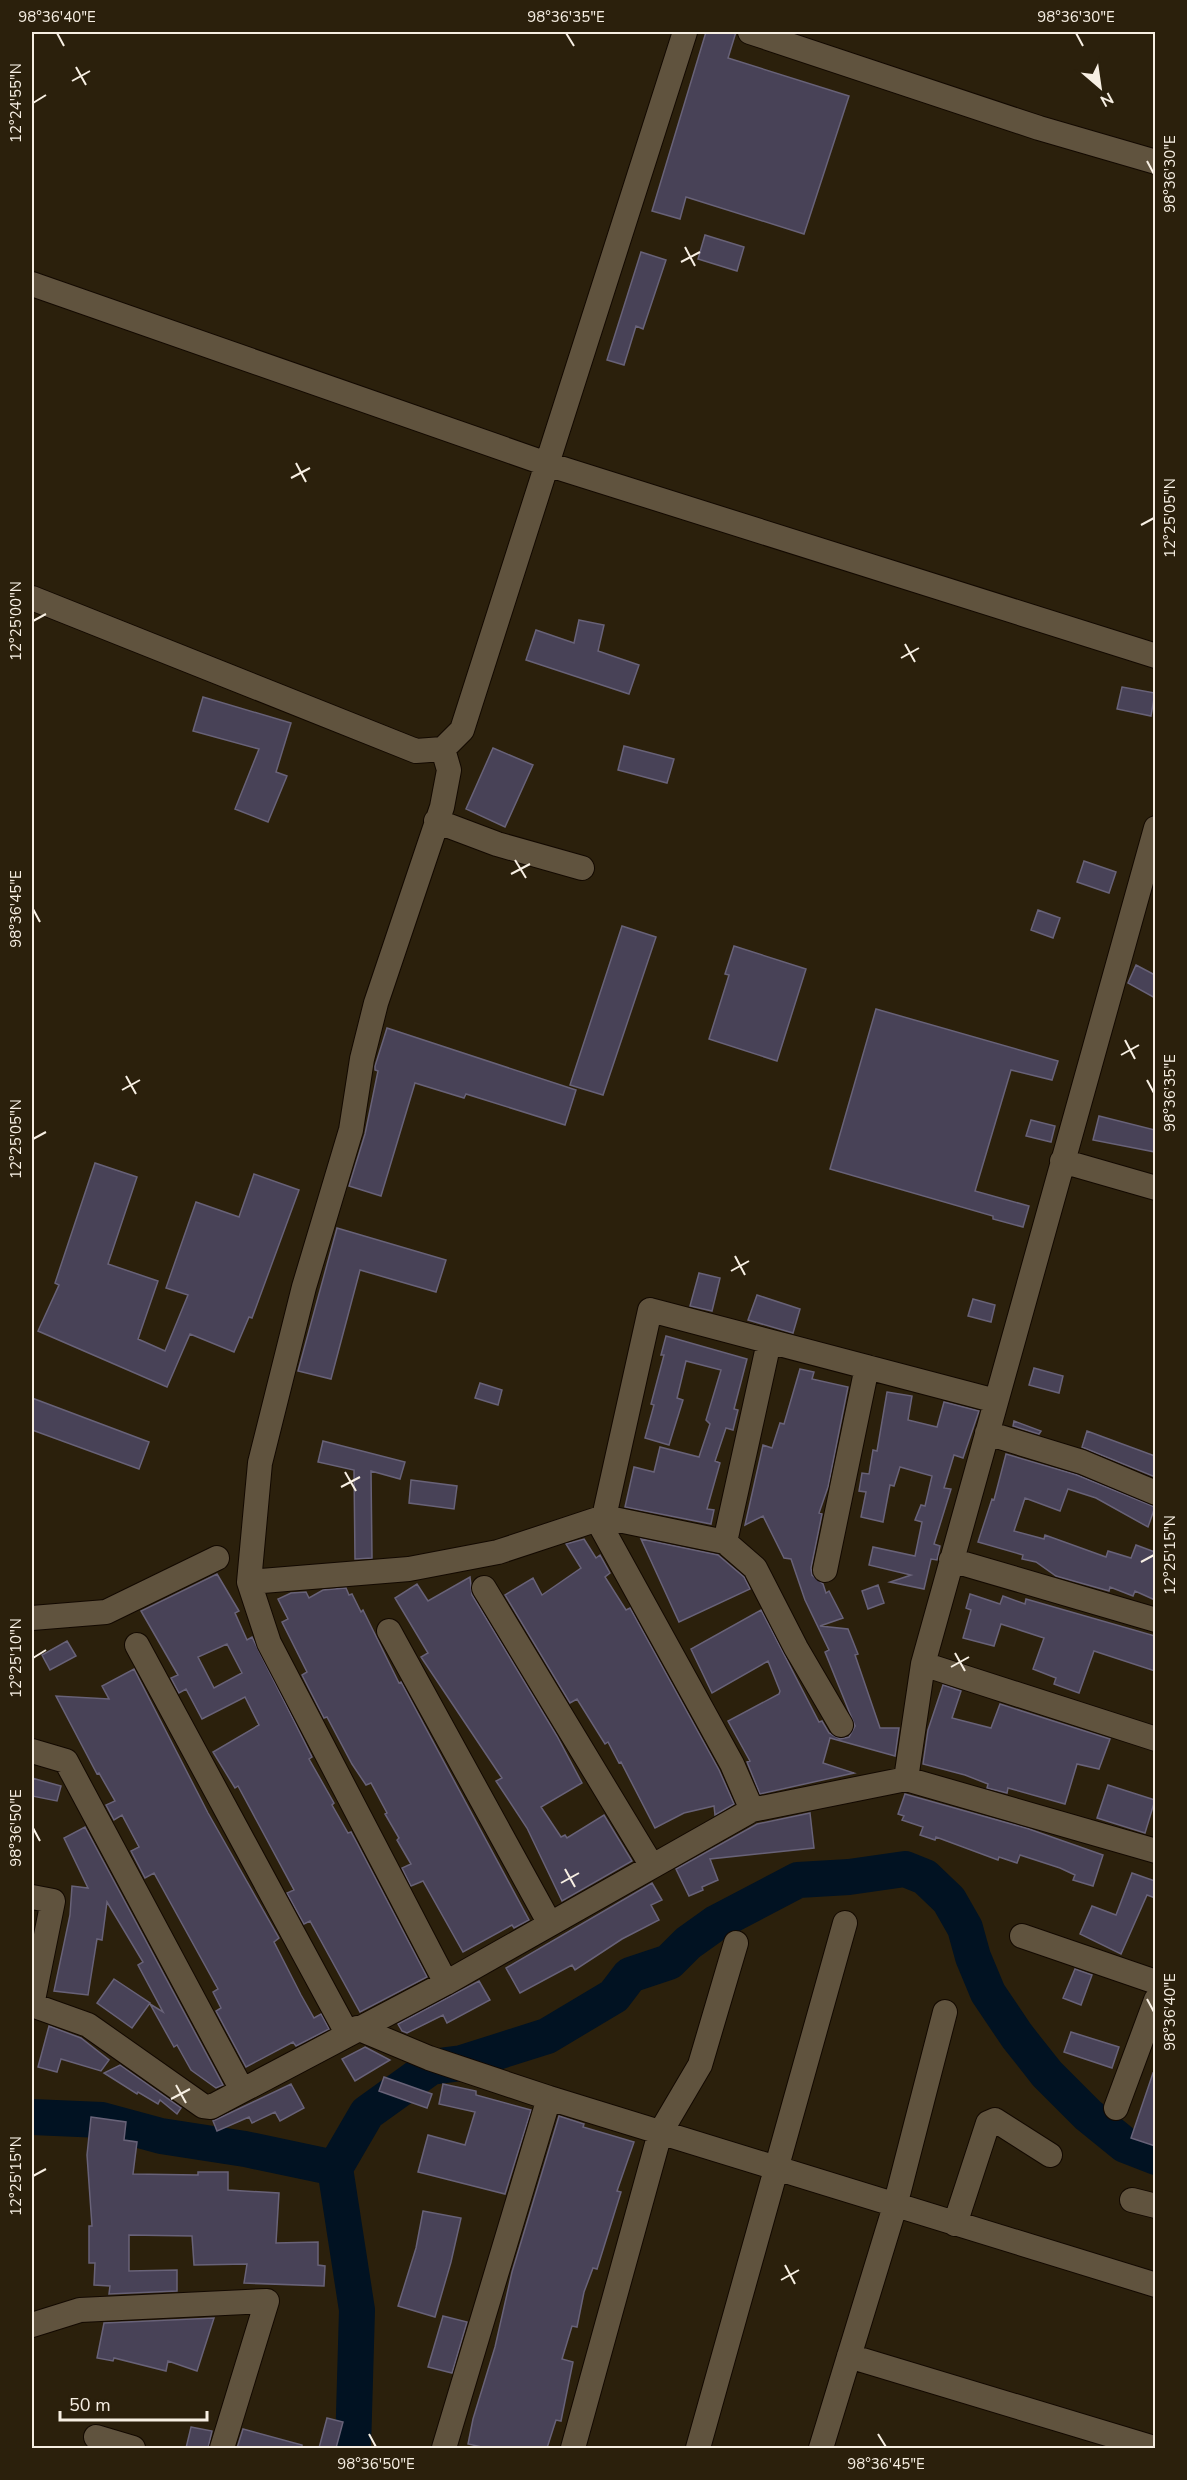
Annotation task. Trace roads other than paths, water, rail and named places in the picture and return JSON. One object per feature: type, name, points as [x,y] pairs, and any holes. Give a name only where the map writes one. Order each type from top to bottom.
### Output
[{"type":"street","points":[[32,598],[416,751],[443,749],[462,730],[685,32]]},
{"type":"street","points":[[750,32],[1039,128],[1155,162]]},
{"type":"street","points":[[32,284],[547,464],[1155,656]]},
{"type":"street","points":[[443,749],[449,770],[436,821],[376,1003],[362,1059],[351,1130],[304,1287],[260,1463],[249,1582],[269,1643],[446,1983]]},
{"type":"street","points":[[436,821],[477,838],[582,868]]},
{"type":"street","points":[[906,1779],[923,1664],[1155,828]]},
{"type":"street","points":[[1062,1161],[1155,1188]]},
{"type":"street","points":[[752,1810],[732,1764],[601,1519],[650,1310],[996,1401]]},
{"type":"street","points":[[725,1542],[769,1342]]},
{"type":"street","points":[[825,1570],[867,1367]]},
{"type":"street","points":[[987,1433],[1082,1462],[1155,1493]]},
{"type":"street","points":[[249,1582],[409,1569],[498,1552],[601,1519],[725,1542],[755,1568],[796,1648],[841,1725]]},
{"type":"street","points":[[32,1618],[106,1612],[217,1558]]},
{"type":"street","points":[[951,1560],[1155,1620]]},
{"type":"street","points":[[484,1588],[652,1866]]},
{"type":"street","points":[[389,1631],[550,1924]]},
{"type":"street","points":[[137,1645],[352,2031],[660,2133],[1155,2284]]},
{"type":"street","points":[[923,1664],[1155,1740]]},
{"type":"street","points":[[32,1751],[66,1761],[242,2090]]},
{"type":"street","points":[[32,1897],[53,1901],[32,2005],[88,2025],[203,2106],[211,2107],[446,1983],[752,1810],[906,1779],[1155,1851]]},
{"type":"street","points":[[698,2448],[845,1923]]},
{"type":"street","points":[[1022,1936],[1155,1982]]},
{"type":"street","points":[[573,2448],[660,2133],[700,2065],[736,1943]]},
{"type":"street","points":[[1116,2108],[1155,2000]]},
{"type":"street","points":[[821,2448],[895,2206],[945,2012]]},
{"type":"street","points":[[444,2448],[549,2098]]},
{"type":"street","points":[[955,2224],[988,2123],[995,2120],[1050,2155]]},
{"type":"street","points":[[1132,2200],[1155,2206]]},
{"type":"street","points":[[32,2325],[80,2310],[267,2301],[222,2448]]},
{"type":"street","points":[[849,2356],[1154,2448]]},
{"type":"street","points":[[96,2438],[133,2448]]},
{"type":"waterway","points":[[32,2117],[102,2120],[161,2136],[245,2149],[335,2168],[367,2113],[431,2067],[462,2063],[547,2036],[614,1996],[630,1975],[669,1962],[688,1943],[716,1923],[798,1880],[849,1877],[905,1869],[925,1877],[949,1900],[965,1928],[973,1957],[988,1993],[1017,2036],[1047,2074],[1088,2115],[1125,2145],[1156,2157]]},
{"type":"waterway","points":[[335,2168],[357,2310],[353,2448]]}]
